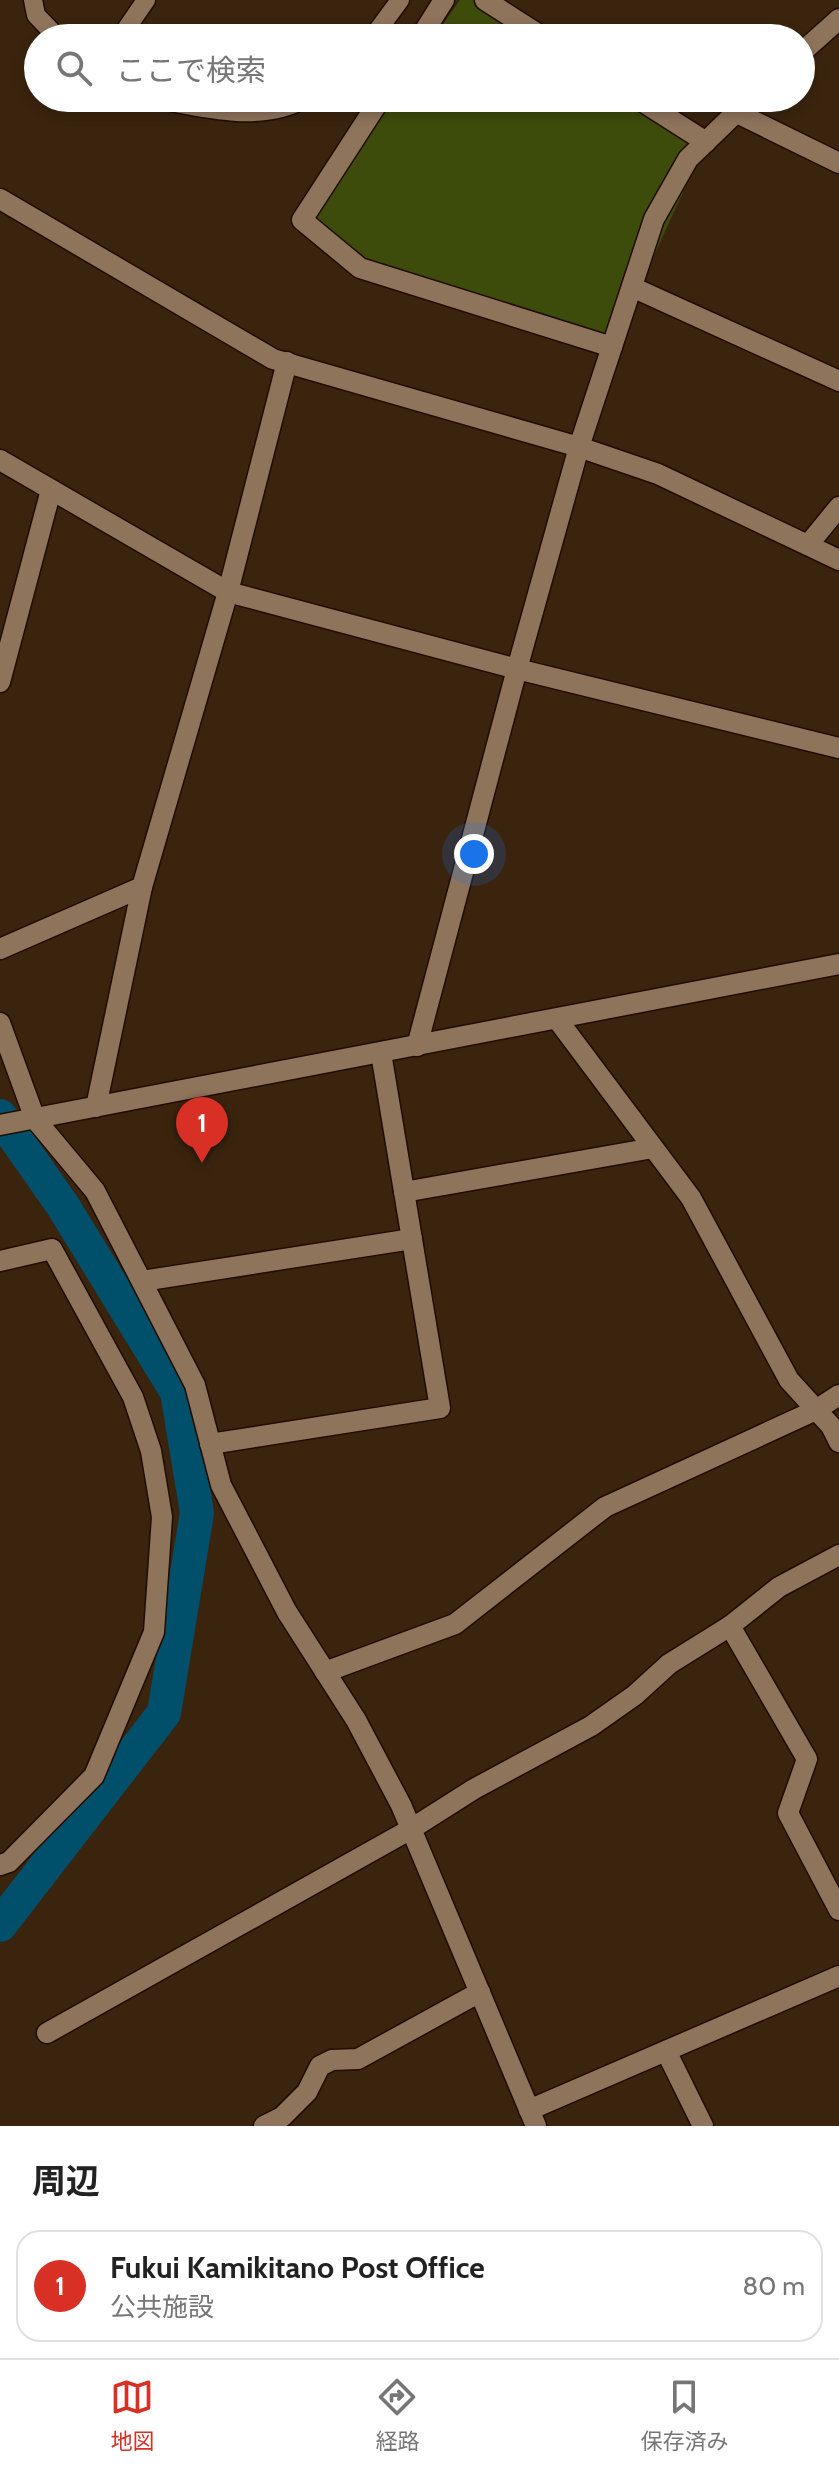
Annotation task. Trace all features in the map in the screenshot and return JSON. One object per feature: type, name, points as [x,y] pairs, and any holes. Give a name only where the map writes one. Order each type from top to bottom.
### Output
[{"type":"street","points":[[429,24],[444,0]]},
{"type":"street","points":[[485,0],[522,24]]},
{"type":"street","points":[[815,40],[839,19]]},
{"type":"street","points":[[372,112],[302,220],[360,268],[612,347]]},
{"type":"street","points":[[659,112],[706,142]]},
{"type":"street","points":[[417,1046],[579,447],[654,219],[688,159],[735,112],[839,163]]},
{"type":"street","points":[[0,199],[273,359],[579,447],[658,474],[839,560]]},
{"type":"street","points":[[632,287],[839,381]]},
{"type":"street","points":[[96,1107],[142,887],[228,592],[287,362]]},
{"type":"street","points":[[0,460],[228,592],[517,669],[839,748]]},
{"type":"street","points":[[0,682],[51,490]]},
{"type":"street","points":[[808,545],[839,507]]},
{"type":"street","points":[[0,949],[142,887]]},
{"type":"street","points":[[17,1122],[839,964]]},
{"type":"street","points":[[557,1019],[691,1198],[789,1380],[831,1426],[839,1442]]},
{"type":"street","points":[[0,1023],[17,1122],[95,1191],[142,1281],[195,1385],[221,1485],[287,1612],[356,1720],[411,1829],[480,1992],[528,2120],[666,2051],[839,1976]]},
{"type":"street","points":[[210,1444],[440,1408],[381,1053]]},
{"type":"street","points":[[404,1192],[653,1148]]},
{"type":"street","points":[[142,1281],[412,1239]]},
{"type":"street","points":[[0,1261],[52,1249],[133,1397],[151,1451],[162,1517],[154,1632],[94,1776],[9,1862],[0,1865]]},
{"type":"street","points":[[325,1672],[455,1624],[605,1507],[816,1410],[839,1395]]},
{"type":"street","points":[[47,2033],[411,1829],[474,1789],[591,1726],[635,1695],[669,1664],[730,1626],[779,1587],[839,1555]]},
{"type":"street","points":[[730,1626],[807,1759],[788,1813],[839,1910]]},
{"type":"street","points":[[264,2126],[282,2117],[307,2092],[320,2066],[332,2060],[358,2059],[480,1992]]},
{"type":"street","points":[[666,2051],[703,2126]]},
{"type":"lane","points":[[33,0],[36,15],[45,24]]},
{"type":"lane","points":[[130,24],[146,0]]},
{"type":"lane","points":[[382,24],[400,0]]},
{"type":"green space","points":[[460,0],[485,0],[522,24],[443,24]]},
{"type":"green space","points":[[380,112],[659,112],[706,142],[612,347],[377,274],[302,220]]},
{"type":"waterway","points":[[0,1116],[63,1206],[177,1392],[197,1513],[164,1713],[0,1925]]},
{"type":"place","name":"Fukui Kamikitano Post Office","points":[[202,1163]]}]
